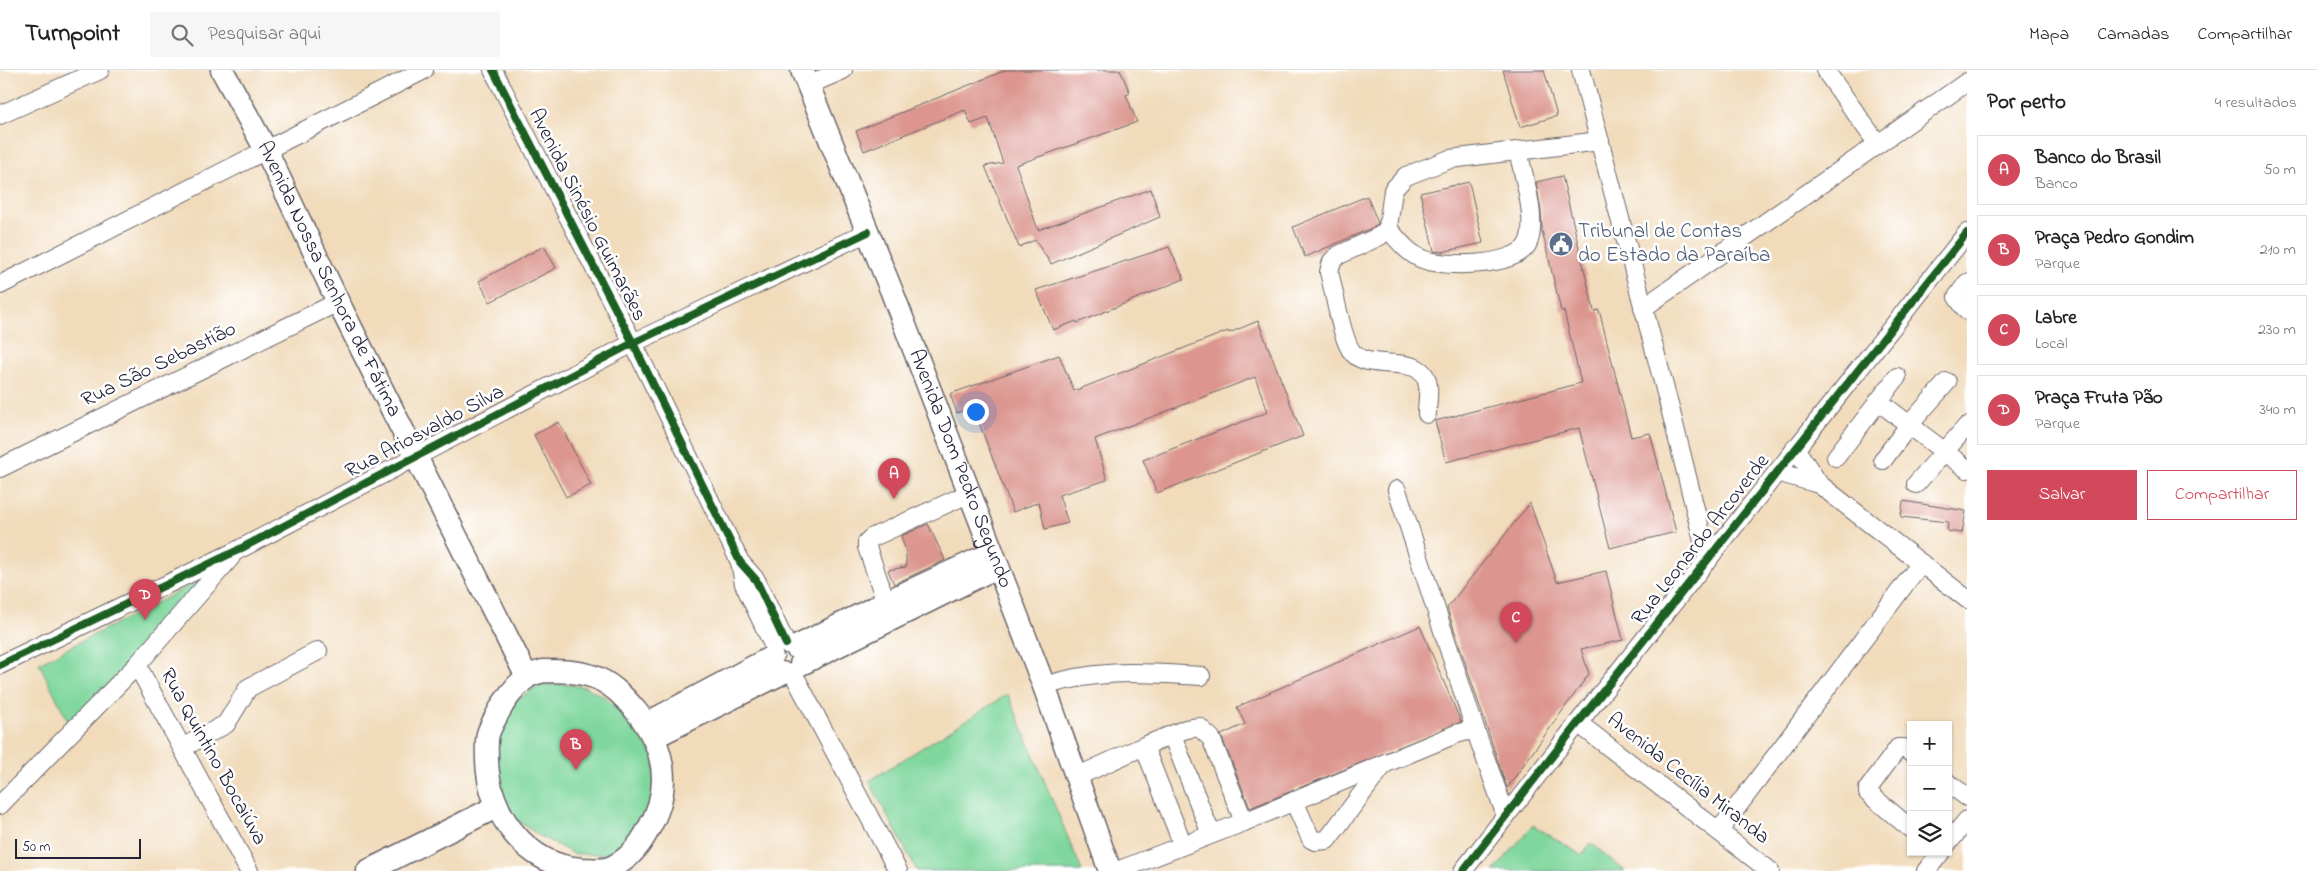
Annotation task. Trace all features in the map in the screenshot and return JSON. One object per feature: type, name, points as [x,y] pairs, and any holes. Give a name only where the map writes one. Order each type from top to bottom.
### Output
[{"type":"main road","name":"Avenida Nossa Senhora de Fátima","points":[[222,70],[266,150],[338,302],[526,677]]},
{"type":"main road","name":"Avenida Dom Pedro Segundo","points":[[805,77],[970,493],[994,560],[1044,686],[1110,871]]},
{"type":"main road","points":[[650,730],[786,658],[886,602],[994,560]]},
{"type":"main road","points":[[786,658],[994,560]]},
{"type":"main road","points":[[563,670],[599,679],[613,687],[626,700],[650,730],[662,760],[664,780],[661,797],[633,864],[611,870],[572,868],[542,856],[515,835],[496,807],[490,790],[487,772],[488,734],[503,704],[526,677],[544,671],[563,670]]},
{"type":"main road","points":[[368,871],[496,807]]},
{"type":"street","points":[[0,115],[100,70]]},
{"type":"street","points":[[0,285],[424,70]]},
{"type":"street","name":"Avenida Sinésio Guimarães","points":[[493,70],[633,342],[740,562],[756,580],[786,658],[898,871]]},
{"type":"street","points":[[805,77],[843,70]]},
{"type":"street","points":[[1581,70],[1708,561]]},
{"type":"street","points":[[1825,70],[1877,143]]},
{"type":"street","points":[[1643,308],[1877,143],[1965,87]]},
{"type":"street","points":[[1427,414],[1428,385],[1422,372],[1412,366],[1371,363],[1352,353],[1346,341],[1329,272],[1332,261],[1338,254],[1380,236],[1388,228],[1393,190],[1406,176],[1450,159],[1600,141]]},
{"type":"street","points":[[1388,228],[1402,246],[1424,260],[1458,265],[1493,262],[1516,254],[1526,246],[1532,230],[1518,151]]},
{"type":"street","name":"Rua Ariosvaldo Silva","points":[[0,665],[236,551],[633,342],[868,232]]},
{"type":"street","name":"Rua Leonardo Arcoverde","points":[[1463,871],[1967,232]]},
{"type":"street","points":[[1967,283],[1957,297],[1967,311]]},
{"type":"street","name":"Rua São Sebastião","points":[[0,468],[338,302]]},
{"type":"street","points":[[1836,457],[1897,377]]},
{"type":"street","points":[[1883,460],[1909,425],[1947,382]]},
{"type":"street","points":[[1878,401],[1967,469]]},
{"type":"street","points":[[1916,484],[1967,426]]},
{"type":"street","points":[[1795,448],[1819,484],[1967,599]]},
{"type":"street","points":[[1777,472],[1819,484]]},
{"type":"street","points":[[1397,490],[1475,729],[1506,816]]},
{"type":"street","points":[[886,602],[867,547],[871,538],[970,493]]},
{"type":"street","points":[[0,805],[137,665],[236,551]]},
{"type":"street","points":[[1719,831],[1921,563]]},
{"type":"street","points":[[1940,578],[1967,587]]},
{"type":"street","points":[[182,748],[226,724],[248,688],[318,651]]},
{"type":"street","name":"Rua Quintino Bocaiúva","points":[[137,665],[249,871]]},
{"type":"street","points":[[1044,686],[1089,674],[1122,672],[1201,676]]},
{"type":"street","name":"Avenida Cecília Miranda","points":[[1578,723],[1770,871]]},
{"type":"street","points":[[1076,777],[1144,746],[1194,726],[1199,727],[1207,733],[1244,822]]},
{"type":"street","points":[[1117,871],[1244,822],[1456,734],[1475,729]]},
{"type":"street","points":[[1172,735],[1211,834]]},
{"type":"street","points":[[1144,746],[1183,845]]},
{"type":"street","points":[[1907,750],[1898,748],[1868,790],[1868,793],[1907,826]]},
{"type":"street","points":[[1294,801],[1311,839],[1314,841],[1327,840],[1385,763]]},
{"type":"street","points":[[1952,786],[1967,797]]},
{"type":"street","points":[[1952,838],[1967,820]]},
{"type":"street","points":[[1926,871],[1937,856]]},
{"type":"green space","points":[[207,577],[70,725],[39,663]]},
{"type":"green space","points":[[564,684],[585,687],[605,697],[635,726],[654,758],[656,795],[628,843],[605,854],[574,854],[538,835],[513,817],[498,782],[493,745],[506,708],[538,685]]},
{"type":"green space","points":[[1008,694],[1082,871],[917,871],[869,781]]},
{"type":"green space","points":[[1533,825],[1581,855],[1591,843],[1625,871],[1494,871]]},
{"type":"building","points":[[1006,70],[1120,70],[1130,93],[1126,95],[1137,122],[1016,165],[1038,230],[1151,189],[1160,217],[1051,264],[1035,240],[1019,247],[985,166],[1003,163],[988,118],[971,124],[965,110],[864,151],[856,131]]},
{"type":"building","points":[[1503,70],[1544,70],[1557,116],[1520,127]]},
{"type":"building","points":[[1562,176],[1594,311],[1599,310],[1631,437],[1650,433],[1676,532],[1610,548],[1579,428],[1446,462],[1435,421],[1581,383],[1564,311],[1561,311],[1542,230],[1536,182]]},
{"type":"building","points":[[1469,182],[1483,243],[1442,252],[1434,251],[1420,193]]},
{"type":"building","points":[[1367,196],[1378,223],[1374,227],[1305,257],[1293,227]]},
{"type":"building","points":[[544,246],[556,268],[490,302],[479,281]]},
{"type":"building","points":[[1169,247],[1184,279],[1077,323],[1076,321],[1053,330],[1036,290]]},
{"type":"building","points":[[1258,321],[1303,436],[1157,493],[1143,460],[1268,412],[1255,377],[1095,439],[1107,480],[1059,495],[1068,523],[1045,529],[1039,502],[1013,512],[973,407],[957,413],[950,394],[1059,355],[1074,391]]},
{"type":"building","points":[[559,422],[591,485],[566,497],[534,435]]},
{"type":"building","points":[[1903,501],[1966,511],[1962,533],[1947,531],[1948,522],[1901,517]]},
{"type":"building","points":[[1530,503],[1557,582],[1606,571],[1623,640],[1581,649],[1589,674],[1507,788],[1447,608]]},
{"type":"building","points":[[928,524],[945,560],[894,584],[888,570],[906,567],[906,552],[901,536]]},
{"type":"building","points":[[1420,626],[1461,722],[1250,808],[1221,735],[1245,724],[1237,707]]},
{"type":"cycle path","points":[[493,70],[633,343],[740,562],[756,580],[786,644]]},
{"type":"cycle path","points":[[0,665],[236,551],[633,343],[868,232]]},
{"type":"cycle path","points":[[1463,871],[1578,723],[1967,233]]},
{"type":"place","name":"Tribunal de Contas do Estado da Paraíba","points":[[1561,244]]},
{"type":"place","name":"Banco do Brasil","points":[[894,499]]},
{"type":"place","name":"Praça Fruta Pão","points":[[145,620]]},
{"type":"place","name":"Labre","points":[[1516,643]]},
{"type":"place","name":"Praça Pedro Gondim","points":[[576,770]]}]
